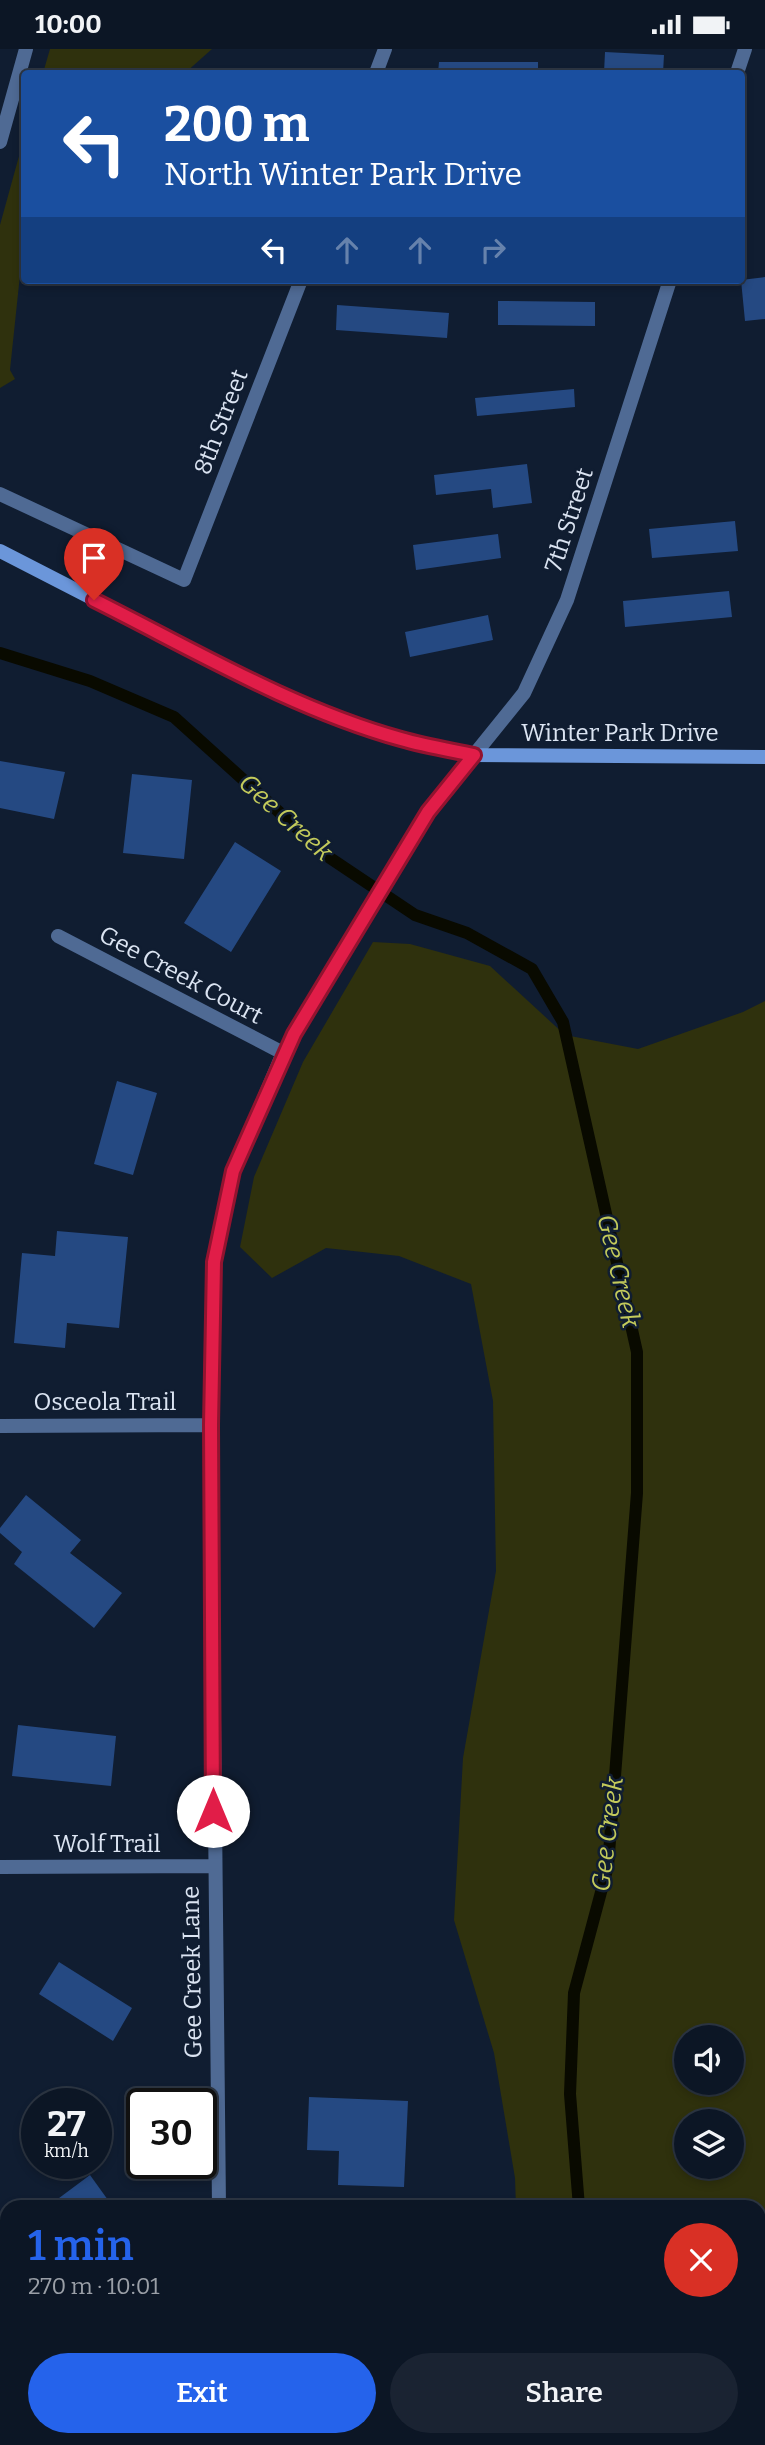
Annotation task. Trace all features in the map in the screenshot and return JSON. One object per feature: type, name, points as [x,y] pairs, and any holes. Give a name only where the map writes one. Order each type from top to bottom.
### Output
[{"type":"street","points":[[0,142],[26,49]]},
{"type":"street","points":[[377,70],[384,49]]},
{"type":"street","points":[[738,70],[745,49]]},
{"type":"street","name":"8th Street","points":[[0,494],[184,580],[299,284]]},
{"type":"street","name":"7th Street","points":[[474,755],[524,693],[567,600],[669,284]]},
{"type":"street","name":"Winter Park Drive","points":[[0,551],[259,684],[336,717],[401,740],[474,755],[765,757]]},
{"type":"street","name":"Gee Creek Lane","points":[[219,2200],[211,1425],[214,1262],[233,1171],[283,1053],[428,812],[474,755]]},
{"type":"street","name":"Gee Creek Court","points":[[58,936],[283,1053]]},
{"type":"street","name":"Osceola Trail","points":[[0,1426],[211,1425]]},
{"type":"street","name":"Wolf Trail","points":[[0,1867],[214,1866]]},
{"type":"green space","points":[[50,49],[212,49],[188,70],[44,70]]},
{"type":"green space","points":[[21,149],[21,266],[10,370],[15,379],[0,388],[0,225]]},
{"type":"green space","points":[[373,942],[410,944],[490,966],[565,1035],[638,1049],[743,1012],[765,1001],[765,2200],[516,2200],[515,2178],[494,2053],[454,1920],[463,1758],[496,1571],[493,1401],[471,1284],[399,1256],[326,1248],[272,1278],[240,1247],[254,1177],[303,1062]]},
{"type":"building","points":[[605,52],[664,55],[663,70],[604,70]]},
{"type":"building","points":[[439,62],[538,62],[538,70],[438,70]]},
{"type":"building","points":[[765,277],[765,319],[745,321],[741,284],[745,284],[745,280]]},
{"type":"building","points":[[498,301],[595,302],[595,326],[498,325]]},
{"type":"building","points":[[337,305],[449,313],[447,338],[336,330]]},
{"type":"building","points":[[574,389],[575,407],[477,416],[475,398]]},
{"type":"building","points":[[527,464],[532,503],[493,508],[491,489],[436,495],[434,475]]},
{"type":"building","points":[[735,521],[738,551],[652,558],[649,529]]},
{"type":"building","points":[[498,534],[501,558],[416,570],[413,545]]},
{"type":"building","points":[[729,591],[732,617],[625,627],[623,601]]},
{"type":"building","points":[[488,615],[493,640],[410,657],[405,632]]},
{"type":"building","points":[[0,761],[65,772],[54,819],[0,808]]},
{"type":"building","points":[[132,774],[192,780],[184,859],[123,853]]},
{"type":"building","points":[[235,842],[281,871],[231,952],[184,923]]},
{"type":"building","points":[[117,1081],[157,1093],[133,1175],[94,1164]]},
{"type":"building","points":[[57,1231],[128,1237],[119,1328],[67,1323],[65,1348],[14,1343],[22,1253],[55,1256]]},
{"type":"building","points":[[26,1495],[81,1540],[70,1553],[122,1593],[94,1628],[14,1564],[22,1552],[0,1533],[0,1528]]},
{"type":"building","points":[[18,1725],[116,1736],[111,1786],[12,1776]]},
{"type":"building","points":[[59,1962],[132,2008],[113,2041],[39,1994]]},
{"type":"building","points":[[309,2097],[408,2101],[404,2187],[338,2185],[339,2151],[307,2150]]},
{"type":"building","points":[[85,2179],[93,2179],[108,2200],[56,2200]]},
{"type":"waterway","name":"Gee Creek","points":[[0,653],[90,681],[174,717],[330,858],[415,915],[467,933],[532,969],[563,1022],[637,1352],[637,1493],[608,1866],[574,1993],[570,2094],[578,2200]]},
{"type":"route","points":[[94,600],[259,684],[336,717],[401,740],[474,755],[428,812],[294,1034],[283,1053],[233,1171],[214,1262],[211,1425],[213,1811]]}]
